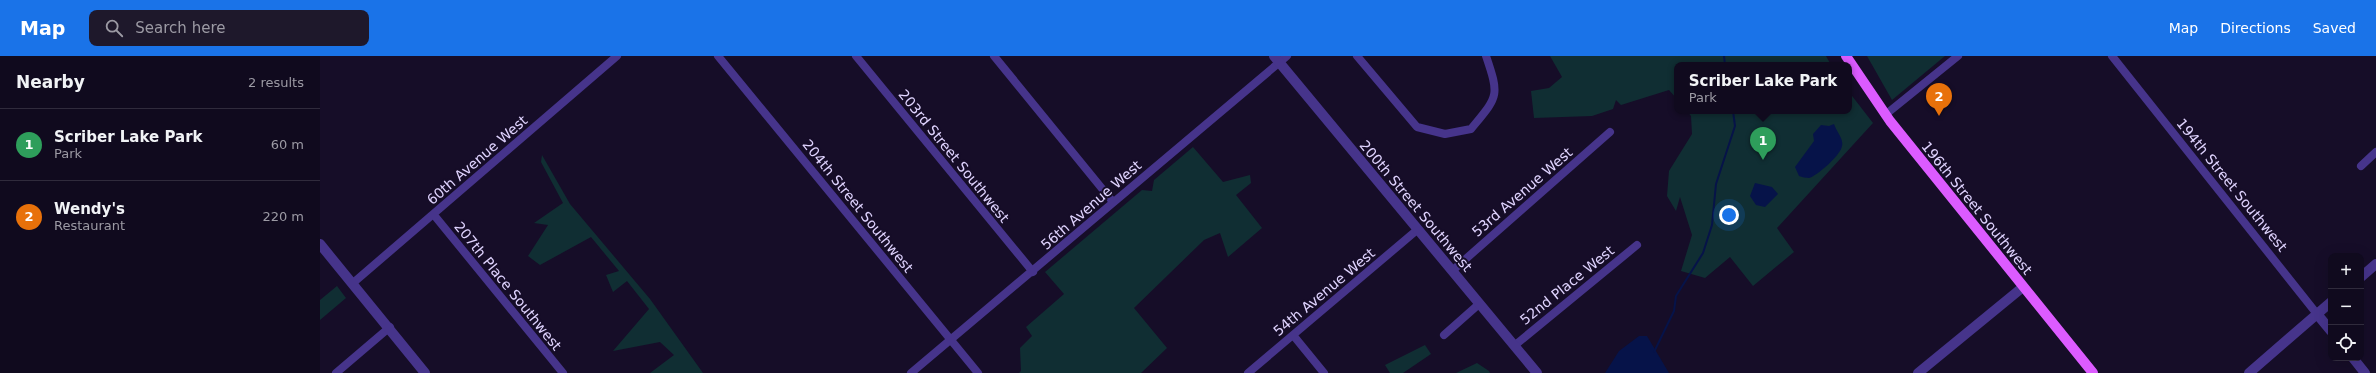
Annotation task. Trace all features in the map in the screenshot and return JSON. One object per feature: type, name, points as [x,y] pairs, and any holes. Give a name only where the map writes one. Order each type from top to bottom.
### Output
[{"type":"main road","name":"196th Street Southwest","points":[[1852,65],[1885,115],[2093,373]]},
{"type":"street","name":"60th Avenue West","points":[[353,283],[434,215],[617,56]]},
{"type":"street","name":"204th Street Southwest","points":[[718,56],[978,373]]},
{"type":"street","name":"203rd Street Southwest","points":[[856,56],[1033,272]]},
{"type":"street","points":[[994,56],[1113,202]]},
{"type":"street","points":[[1357,56],[1417,126],[1445,134],[1472,129],[1493,102],[1496,84],[1486,56]]},
{"type":"street","points":[[1885,115],[1958,56]]},
{"type":"street","name":"194th Street Southwest","points":[[2112,56],[2328,327]]},
{"type":"street","name":"56th Avenue West","points":[[911,373],[1033,272],[1280,58]]},
{"type":"street","name":"200th Street Southwest","points":[[1280,58],[1417,230],[1537,373]]},
{"type":"street","name":"53rd Avenue West","points":[[1452,271],[1610,132]]},
{"type":"street","points":[[2361,166],[2376,152]]},
{"type":"street","name":"207th Place Southwest","points":[[434,215],[563,373]]},
{"type":"street","name":"54th Avenue West","points":[[1248,373],[1417,230]]},
{"type":"street","points":[[320,244],[390,327],[425,373]]},
{"type":"street","name":"52nd Place West","points":[[1514,346],[1637,245]]},
{"type":"street","points":[[2364,274],[2376,264]]},
{"type":"street","points":[[1918,373],[2023,287]]},
{"type":"street","points":[[1444,335],[1479,304]]},
{"type":"street","points":[[2249,373],[2328,305]]},
{"type":"street","points":[[336,373],[390,327]]},
{"type":"street","points":[[1293,336],[1324,373]]},
{"type":"street","points":[[2355,361],[2365,373]]},
{"type":"green space","points":[[1550,56],[1826,56],[1829,62],[1674,62],[1674,96],[1669,90],[1621,105],[1616,100],[1613,109],[1592,116],[1534,118],[1531,91],[1549,88],[1562,77]]},
{"type":"green space","points":[[1867,56],[1945,56],[1892,100]]},
{"type":"green space","points":[[1852,96],[1873,123],[1777,228],[1794,252],[1753,286],[1730,257],[1705,278],[1681,271],[1692,235],[1680,197],[1676,211],[1667,196],[1669,171],[1692,134],[1691,116],[1689,114],[1852,114]]},
{"type":"green space","points":[[1193,147],[1223,182],[1250,175],[1251,183],[1236,195],[1262,228],[1228,257],[1220,233],[1204,240],[1134,308],[1167,348],[1141,373],[1019,373],[1021,371],[1020,348],[1032,336],[1026,327],[1064,294],[1045,272],[1142,190],[1152,191],[1154,180]]},
{"type":"green space","points":[[542,155],[570,204],[650,299],[703,373],[650,373],[674,355],[660,342],[613,351],[649,309],[627,281],[613,292],[606,275],[619,271],[591,237],[540,265],[528,256],[548,225],[534,223],[563,203],[541,162]]},
{"type":"green space","points":[[337,286],[346,298],[320,320],[320,300]]},
{"type":"green space","points":[[1425,345],[1431,354],[1403,373],[1390,373],[1385,365]]},
{"type":"green space","points":[[1477,363],[1490,373],[1456,373]]},
{"type":"shaded area","points":[[1834,124],[1842,143],[1841,150],[1838,155],[1828,165],[1813,176],[1809,178],[1799,176],[1795,167],[1814,141],[1813,134],[1821,125],[1829,126]]},
{"type":"shaded area","points":[[1755,183],[1772,187],[1778,194],[1765,207],[1756,205],[1750,196]]},
{"type":"shaded area","points":[[1639,336],[1647,336],[1669,373],[1605,373],[1619,351]]},
{"type":"waterway","points":[[1724,56],[1725,62]]},
{"type":"waterway","points":[[1654,352],[1674,311],[1676,296],[1703,253],[1712,225],[1716,184],[1735,126],[1733,114]]},
{"type":"place","name":"Wendy's","points":[[1939,116]]},
{"type":"place","name":"Scriber Lake Park","points":[[1763,160]]}]
